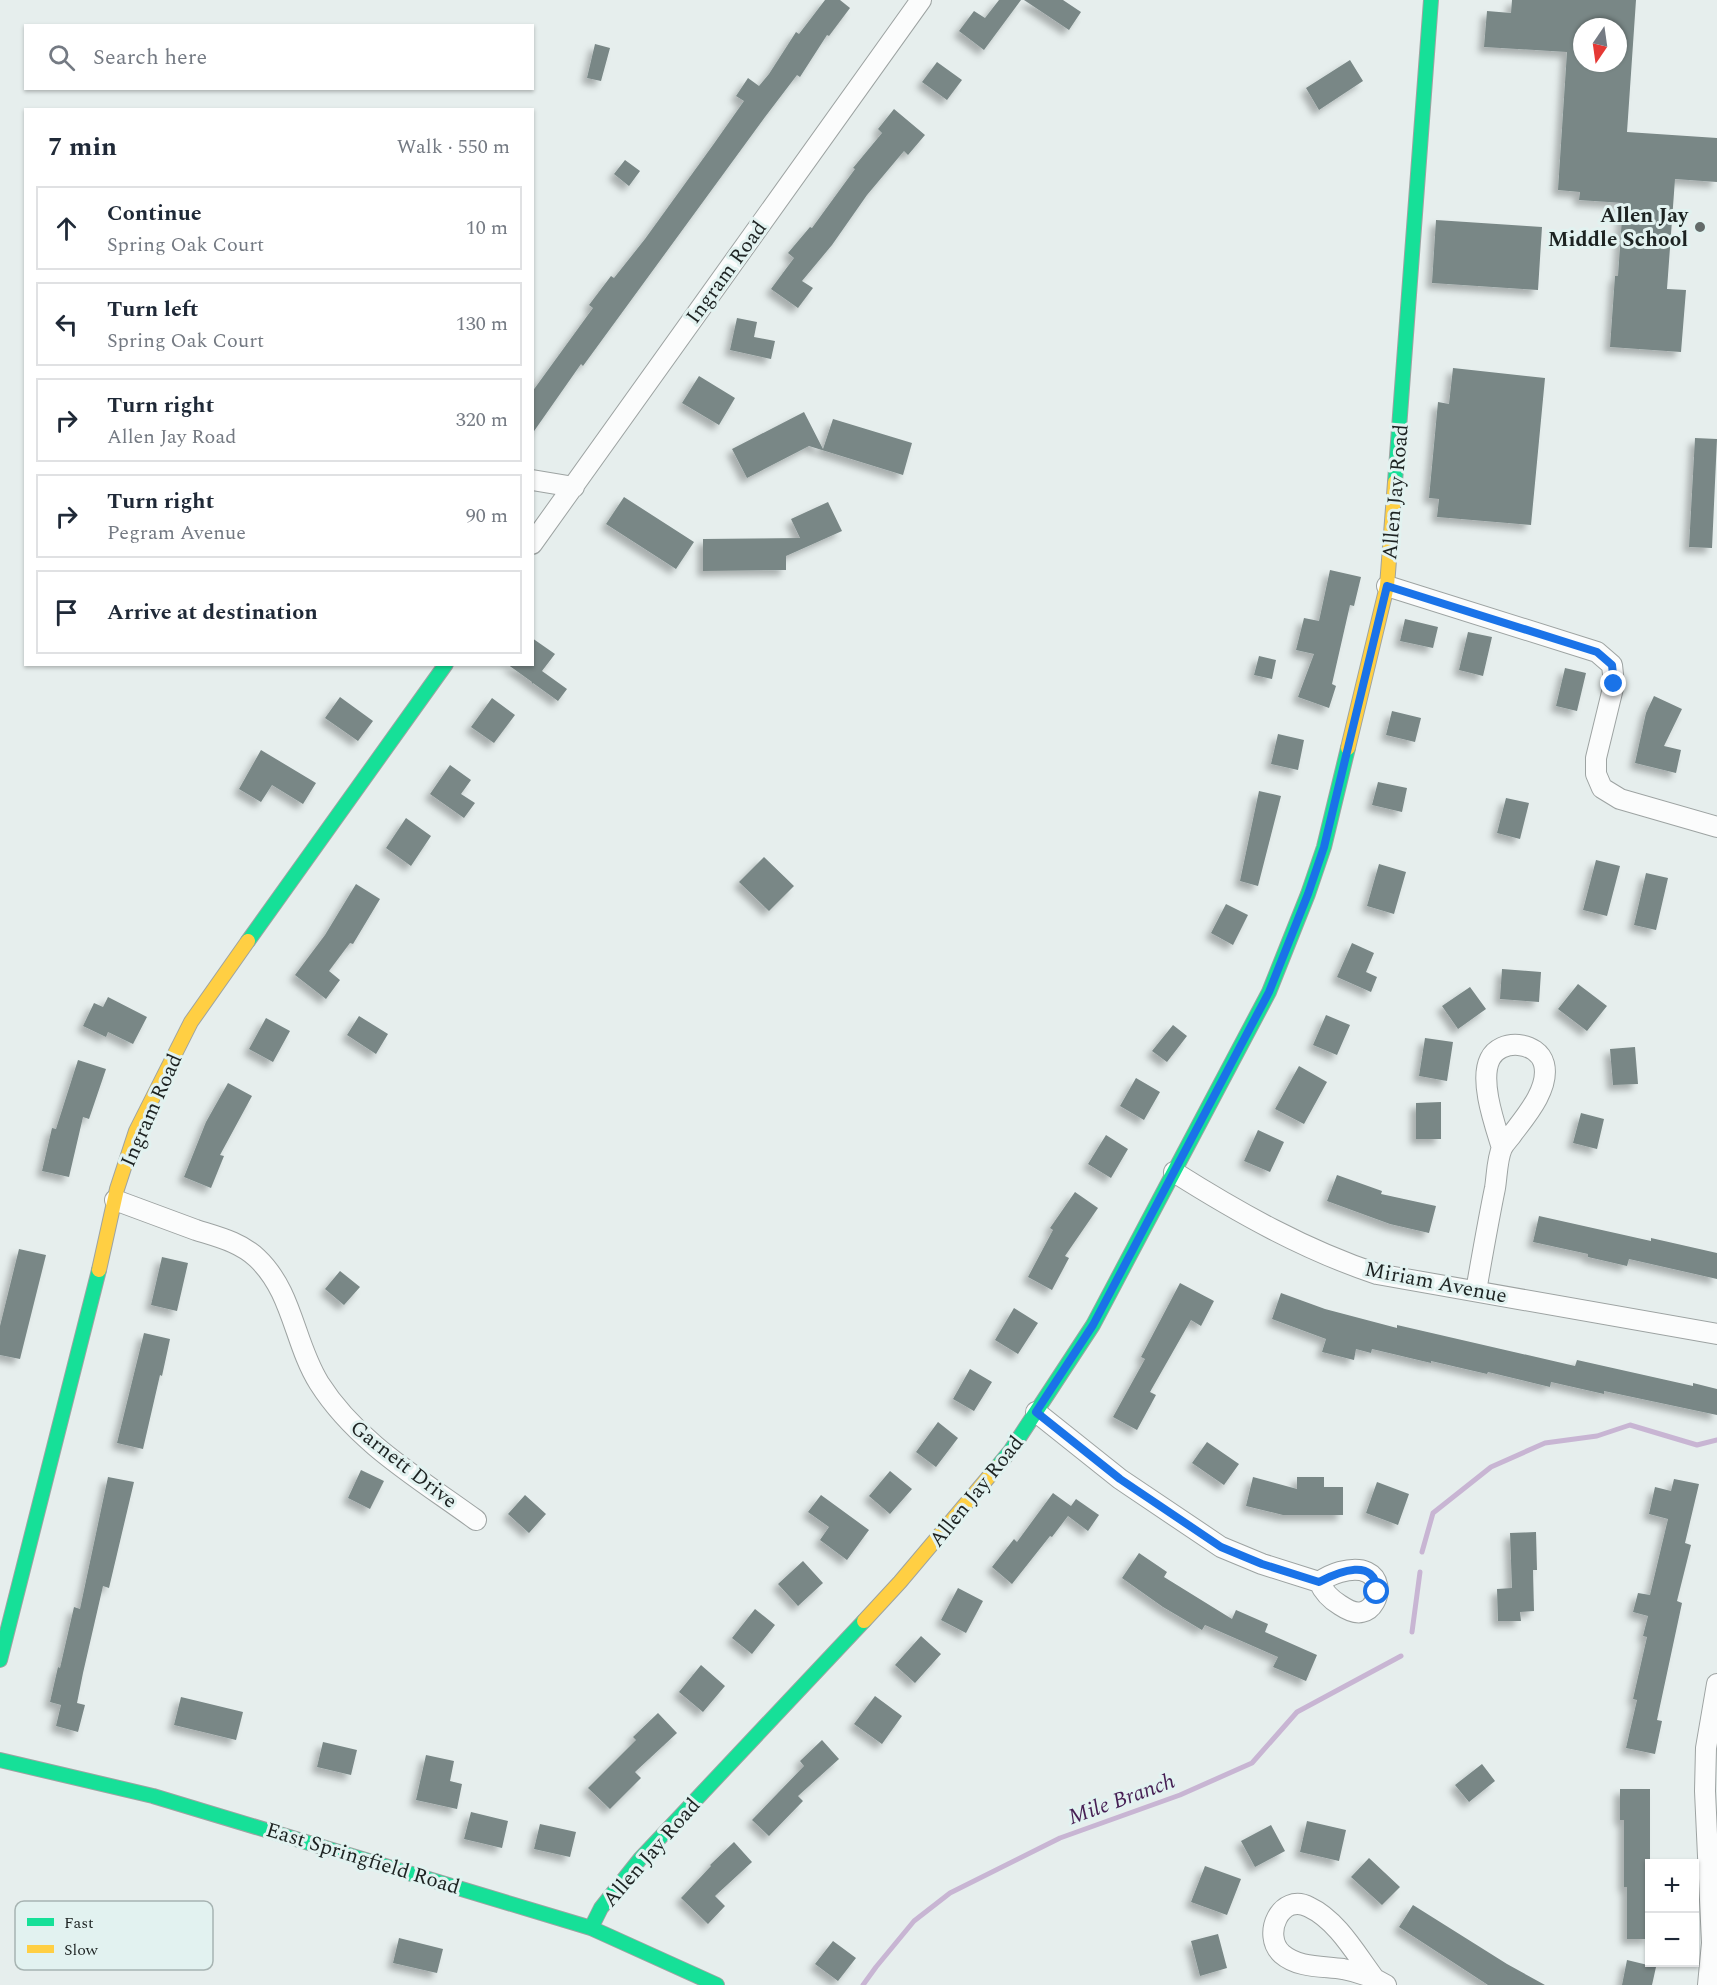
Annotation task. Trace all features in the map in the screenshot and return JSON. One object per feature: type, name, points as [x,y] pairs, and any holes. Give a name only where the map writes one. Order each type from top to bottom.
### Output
[{"type":"street","name":"Ingram Road","points":[[534,541],[921,0]]},
{"type":"street","name":"Allen Jay Road","points":[[591,1928],[600,1908],[640,1859],[900,1582],[1011,1450],[1093,1325],[1269,992],[1324,847],[1387,586],[1431,0]]},
{"type":"street","points":[[534,480],[574,486]]},
{"type":"street","points":[[1387,586],[1597,652],[1612,665],[1614,684],[1596,758],[1596,774],[1602,788],[1620,799],[1717,827]]},
{"type":"street","name":"Ingram Road","points":[[0,1660],[103,1256],[115,1200],[136,1131],[191,1022],[445,666]]},
{"type":"street","points":[[1476,1291],[1502,1148],[1488,1092],[1486,1076],[1489,1060],[1497,1049],[1510,1045],[1524,1046],[1536,1053],[1544,1062],[1545,1073],[1541,1089],[1531,1109],[1502,1148]]},
{"type":"street","name":"Miriam Avenue","points":[[1174,1172],[1235,1210],[1280,1234],[1337,1260],[1377,1274],[1717,1334]]},
{"type":"street","name":"Garnett Drive","points":[[115,1200],[223,1237],[257,1258],[272,1274],[282,1290],[290,1309],[296,1334],[311,1369],[339,1411],[375,1447],[476,1520]]},
{"type":"street","points":[[1036,1412],[1120,1479],[1221,1547],[1262,1564],[1319,1582]]},
{"type":"street","points":[[1708,1985],[1712,1943],[1705,1791],[1706,1748],[1717,1684]]},
{"type":"street","name":"East Springfield Road","points":[[0,1760],[164,1799],[591,1928],[717,1985]]},
{"type":"street","points":[[1294,1904],[1307,1905],[1321,1914],[1380,1981],[1346,1970],[1295,1963],[1280,1952],[1274,1939],[1274,1924],[1281,1910],[1294,1904]]},
{"type":"building","points":[[825,0],[840,0],[850,8],[829,36],[827,35],[800,77],[797,75],[765,117],[583,366],[581,364],[534,431],[534,389],[593,308],[589,305],[611,276],[614,278],[645,239],[744,101],[736,96],[748,78],[759,86],[796,32],[799,34]]},
{"type":"building","points":[[999,0],[1021,0],[984,50],[959,31],[974,11],[985,18]]},
{"type":"building","points":[[1024,0],[1063,0],[1081,12],[1069,30]]},
{"type":"building","points":[[1512,0],[1636,0],[1627,132],[1717,138],[1717,182],[1675,179],[1667,289],[1686,290],[1681,352],[1610,347],[1623,203],[1579,200],[1580,192],[1558,190],[1567,52],[1484,47],[1487,11],[1511,13]]},
{"type":"building","points":[[595,44],[610,48],[601,81],[587,78]]},
{"type":"building","points":[[1350,60],[1363,81],[1319,110],[1306,88]]},
{"type":"building","points":[[937,62],[962,80],[947,100],[922,82]]},
{"type":"building","points":[[894,109],[925,135],[908,155],[904,151],[867,195],[832,245],[802,281],[813,288],[798,308],[771,289],[794,258],[788,253],[810,227],[812,228],[855,169],[853,168],[882,133],[878,129]]},
{"type":"building","points":[[625,160],[640,171],[629,186],[614,174]]},
{"type":"building","points":[[1436,220],[1542,227],[1538,290],[1432,283]]},
{"type":"building","points":[[737,318],[757,322],[754,337],[775,341],[771,359],[730,350]]},
{"type":"building","points":[[1453,368],[1545,378],[1531,525],[1437,517],[1439,499],[1429,498],[1438,402],[1449,404]]},
{"type":"building","points":[[699,376],[735,398],[719,425],[682,403]]},
{"type":"building","points":[[804,412],[823,449],[833,419],[912,443],[903,475],[809,446],[747,478],[732,449]]},
{"type":"building","points":[[1695,438],[1717,439],[1712,548],[1689,547]]},
{"type":"building","points":[[624,497],[694,542],[676,569],[606,524]]},
{"type":"building","points":[[828,502],[842,531],[786,556],[786,570],[703,571],[703,539],[800,538],[791,519]]},
{"type":"building","points":[[1330,570],[1361,577],[1354,606],[1350,605],[1332,684],[1336,686],[1329,708],[1298,697],[1314,654],[1296,650],[1304,618],[1319,621]]},
{"type":"building","points":[[1405,619],[1438,627],[1433,648],[1400,641]]},
{"type":"building","points":[[1468,632],[1492,637],[1483,676],[1459,670]]},
{"type":"building","points":[[534,639],[555,654],[542,671],[567,689],[558,701],[510,666],[534,666]]},
{"type":"building","points":[[1259,656],[1276,660],[1272,679],[1254,675]]},
{"type":"building","points":[[1565,668],[1586,673],[1577,711],[1556,706]]},
{"type":"building","points":[[1654,696],[1682,709],[1664,746],[1681,750],[1676,773],[1635,763],[1646,713]]},
{"type":"building","points":[[340,697],[373,721],[358,741],[325,718]]},
{"type":"building","points":[[492,698],[515,715],[494,743],[471,727]]},
{"type":"building","points":[[1392,711],[1421,718],[1415,742],[1386,735]]},
{"type":"building","points":[[1278,734],[1304,740],[1298,770],[1271,764]]},
{"type":"building","points":[[261,750],[316,783],[303,804],[272,785],[261,802],[239,789]]},
{"type":"building","points":[[450,765],[471,780],[461,794],[475,803],[464,818],[430,794]]},
{"type":"building","points":[[1378,782],[1407,788],[1402,812],[1372,805]]},
{"type":"building","points":[[1259,791],[1281,796],[1258,886],[1240,881]]},
{"type":"building","points":[[1506,798],[1529,803],[1520,839],[1497,833]]},
{"type":"building","points":[[406,818],[431,836],[411,866],[386,848]]},
{"type":"building","points":[[764,857],[794,886],[769,911],[739,882]]},
{"type":"building","points":[[1596,860],[1620,866],[1607,916],[1583,910]]},
{"type":"building","points":[[1379,864],[1406,872],[1394,914],[1367,906]]},
{"type":"building","points":[[1646,873],[1668,878],[1656,930],[1634,925]]},
{"type":"building","points":[[356,884],[380,899],[353,944],[350,943],[329,971],[340,980],[326,999],[295,975],[325,935]]},
{"type":"building","points":[[1226,904],[1248,915],[1233,945],[1211,933]]},
{"type":"building","points":[[1352,943],[1374,953],[1366,972],[1377,977],[1371,992],[1337,977]]},
{"type":"building","points":[[1502,969],[1541,972],[1539,1002],[1500,999]]},
{"type":"building","points":[[1578,984],[1607,1006],[1587,1031],[1558,1009]]},
{"type":"building","points":[[1470,987],[1486,1009],[1458,1029],[1442,1006]]},
{"type":"building","points":[[108,997],[147,1017],[133,1044],[108,1032],[106,1037],[83,1026],[94,1003],[103,1007]]},
{"type":"building","points":[[1326,1015],[1350,1025],[1337,1055],[1313,1045]]},
{"type":"building","points":[[359,1016],[388,1034],[376,1054],[347,1035]]},
{"type":"building","points":[[266,1018],[290,1031],[273,1062],[249,1049]]},
{"type":"building","points":[[1173,1025],[1187,1036],[1167,1062],[1152,1051]]},
{"type":"building","points":[[1425,1038],[1453,1042],[1447,1081],[1419,1076]]},
{"type":"building","points":[[1635,1047],[1638,1084],[1613,1085],[1610,1049]]},
{"type":"building","points":[[78,1060],[106,1069],[89,1119],[83,1117],[69,1177],[42,1171],[52,1128],[56,1129]]},
{"type":"building","points":[[1299,1066],[1327,1082],[1304,1124],[1275,1109]]},
{"type":"building","points":[[1136,1078],[1160,1092],[1144,1120],[1120,1106]]},
{"type":"building","points":[[228,1083],[252,1096],[220,1155],[224,1156],[211,1188],[184,1177],[206,1122]]},
{"type":"building","points":[[1441,1102],[1441,1139],[1416,1139],[1416,1103]]},
{"type":"building","points":[[1581,1113],[1604,1119],[1597,1149],[1573,1143]]},
{"type":"building","points":[[1258,1130],[1284,1142],[1270,1172],[1244,1161]]},
{"type":"building","points":[[1106,1135],[1128,1149],[1111,1178],[1088,1164]]},
{"type":"building","points":[[1337,1175],[1382,1191],[1381,1194],[1436,1206],[1429,1233],[1390,1224],[1327,1201]]},
{"type":"building","points":[[1075,1192],[1098,1208],[1065,1256],[1069,1258],[1052,1290],[1028,1277],[1053,1230],[1050,1228]]},
{"type":"building","points":[[1539,1216],[1717,1253],[1717,1279],[1629,1259],[1627,1266],[1588,1257],[1588,1254],[1533,1242]]},
{"type":"building","points":[[19,1249],[46,1255],[20,1359],[0,1355],[0,1326]]},
{"type":"building","points":[[162,1257],[188,1263],[177,1311],[151,1305]]},
{"type":"building","points":[[340,1271],[360,1287],[344,1305],[325,1289]]},
{"type":"building","points":[[1180,1283],[1214,1301],[1201,1326],[1191,1320],[1150,1392],[1156,1395],[1137,1430],[1113,1417],[1145,1359],[1141,1357]]},
{"type":"building","points":[[1281,1293],[1325,1309],[1397,1328],[1397,1325],[1575,1366],[1577,1360],[1693,1386],[1693,1383],[1717,1389],[1717,1415],[1551,1382],[1550,1387],[1372,1349],[1371,1353],[1356,1349],[1354,1360],[1322,1352],[1326,1339],[1272,1319]]},
{"type":"building","points":[[1014,1308],[1038,1323],[1018,1354],[995,1340]]},
{"type":"building","points":[[144,1333],[170,1339],[143,1449],[117,1443]]},
{"type":"building","points":[[970,1369],[992,1382],[974,1411],[953,1399]]},
{"type":"building","points":[[938,1422],[958,1438],[936,1467],[916,1452]]},
{"type":"building","points":[[1207,1442],[1239,1464],[1224,1485],[1192,1463]]},
{"type":"building","points":[[361,1470],[384,1481],[370,1509],[348,1498]]},
{"type":"building","points":[[890,1471],[912,1489],[890,1514],[869,1496]]},
{"type":"building","points":[[108,1477],[134,1482],[109,1588],[103,1586],[83,1673],[77,1703],[85,1705],[78,1732],[56,1726],[61,1705],[50,1702],[74,1607],[80,1609]]},
{"type":"building","points":[[1253,1477],[1297,1489],[1297,1477],[1324,1477],[1324,1487],[1343,1487],[1343,1515],[1283,1515],[1246,1506]]},
{"type":"building","points":[[1674,1479],[1699,1484],[1685,1543],[1691,1545],[1677,1601],[1682,1603],[1657,1720],[1662,1721],[1655,1754],[1626,1748],[1637,1700],[1633,1699],[1647,1637],[1643,1636],[1648,1616],[1633,1612],[1638,1593],[1650,1595],[1668,1519],[1649,1514],[1655,1487],[1671,1491]]},
{"type":"building","points":[[1377,1482],[1409,1494],[1398,1525],[1366,1513]]},
{"type":"building","points":[[1053,1493],[1071,1506],[1076,1499],[1099,1515],[1088,1531],[1068,1516],[1012,1584],[992,1567],[1014,1539],[1017,1542]]},
{"type":"building","points":[[525,1495],[546,1514],[529,1533],[508,1514]]},
{"type":"building","points":[[821,1495],[869,1530],[847,1560],[820,1540],[829,1527],[808,1512]]},
{"type":"building","points":[[1536,1532],[1537,1570],[1533,1570],[1534,1611],[1520,1612],[1521,1621],[1498,1621],[1497,1589],[1512,1588],[1510,1533]]},
{"type":"building","points":[[1139,1553],[1167,1572],[1164,1577],[1232,1619],[1236,1610],[1268,1624],[1265,1632],[1317,1655],[1306,1681],[1273,1667],[1278,1657],[1205,1625],[1202,1630],[1163,1607],[1122,1578]]},
{"type":"building","points":[[803,1561],[823,1583],[798,1606],[778,1584]]},
{"type":"building","points":[[958,1588],[983,1601],[966,1633],[941,1620]]},
{"type":"building","points":[[755,1609],[775,1625],[752,1654],[732,1638]]},
{"type":"building","points":[[921,1636],[941,1654],[915,1683],[895,1665]]},
{"type":"building","points":[[701,1665],[725,1686],[703,1712],[679,1692]]},
{"type":"building","points":[[875,1696],[902,1716],[882,1744],[854,1724]]},
{"type":"building","points":[[181,1697],[243,1712],[236,1740],[174,1725]]},
{"type":"building","points":[[658,1713],[677,1733],[635,1772],[641,1778],[610,1809],[588,1788],[636,1740],[633,1737]]},
{"type":"building","points":[[822,1740],[839,1759],[798,1796],[803,1801],[769,1836],[752,1820],[804,1766],[800,1761]]},
{"type":"building","points":[[323,1742],[357,1750],[351,1775],[317,1767]]},
{"type":"building","points":[[426,1755],[454,1761],[450,1781],[462,1784],[457,1809],[416,1800]]},
{"type":"building","points":[[1482,1764],[1495,1781],[1469,1802],[1455,1785]]},
{"type":"building","points":[[1620,1789],[1650,1789],[1650,1859],[1645,1859],[1645,1939],[1627,1939],[1624,1820],[1620,1820]]},
{"type":"building","points":[[471,1812],[508,1821],[502,1848],[464,1839]]},
{"type":"building","points":[[1307,1821],[1346,1830],[1339,1861],[1300,1852]]},
{"type":"building","points":[[540,1824],[576,1832],[570,1857],[534,1849]]},
{"type":"building","points":[[1271,1825],[1285,1851],[1255,1867],[1241,1841]]},
{"type":"building","points":[[734,1842],[752,1862],[715,1896],[725,1906],[708,1924],[681,1898]]},
{"type":"building","points":[[1369,1858],[1400,1887],[1382,1905],[1351,1877]]},
{"type":"building","points":[[1205,1866],[1241,1879],[1227,1915],[1191,1902]]},
{"type":"building","points":[[1413,1905],[1545,1985],[1488,1985],[1399,1927]]},
{"type":"building","points":[[1218,1934],[1227,1968],[1200,1976],[1191,1941]]},
{"type":"building","points":[[399,1938],[443,1949],[437,1973],[393,1963]]},
{"type":"building","points":[[833,1941],[856,1958],[838,1981],[815,1964]]},
{"type":"building","points":[[1627,1960],[1645,1964],[1645,1967],[1656,1967],[1652,1985],[1622,1985]]},
{"type":"waterway","name":"Mile Branch","points":[[1422,1552],[1433,1513],[1491,1467],[1545,1443],[1597,1436],[1630,1425],[1697,1445],[1717,1440]]},
{"type":"waterway","name":"Mile Branch","points":[[1412,1632],[1420,1572]]},
{"type":"waterway","name":"Mile Branch","points":[[863,1985],[914,1921],[950,1893],[1060,1838],[1180,1795],[1252,1763],[1297,1712],[1401,1656]]},
{"type":"traffic: fast","points":[[1395,482],[1431,0]]},
{"type":"traffic: fast","points":[[248,941],[445,666]]},
{"type":"traffic: fast","points":[[997,1467],[1011,1450],[1093,1325],[1269,992],[1324,847],[1348,748]]},
{"type":"traffic: fast","points":[[0,1660],[99,1270]]},
{"type":"traffic: fast","points":[[591,1928],[601,1908],[640,1859],[864,1621]]},
{"type":"traffic: fast","points":[[0,1760],[153,1796],[591,1928],[717,1985]]},
{"type":"traffic: slow","points":[[1348,748],[1387,586],[1395,482]]},
{"type":"traffic: slow","points":[[99,1270],[117,1189],[136,1131],[191,1022],[248,941]]},
{"type":"traffic: slow","points":[[864,1621],[997,1467]]},
{"type":"place","name":"Allen Jay Middle School","points":[[1700,227]]},
{"type":"route","points":[[1377,1592],[1377,1582],[1371,1573],[1359,1569],[1339,1572],[1319,1582],[1262,1564],[1221,1547],[1120,1479],[1036,1412],[1093,1325],[1269,992],[1324,847],[1387,586],[1597,652],[1612,665],[1614,684]]}]
